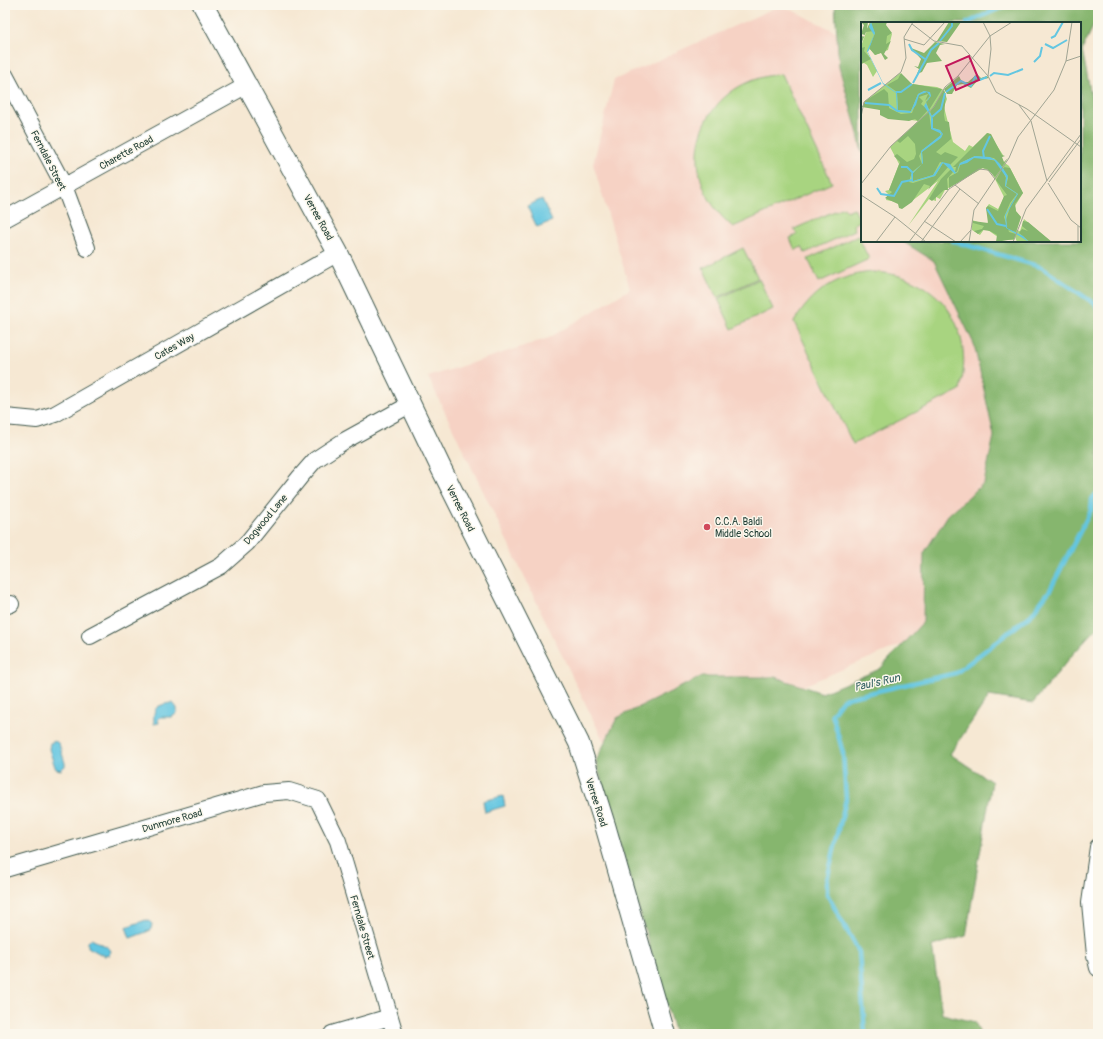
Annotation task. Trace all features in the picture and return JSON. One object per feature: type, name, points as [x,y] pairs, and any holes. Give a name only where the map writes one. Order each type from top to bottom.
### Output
[{"type":"main road","name":"Verree Road","points":[[203,5],[338,253],[442,470],[579,743],[605,825],[665,1034]]},
{"type":"street","name":"Ferndale Street","points":[[5,75],[64,186],[86,248]]},
{"type":"street","name":"Charette Road","points":[[5,219],[247,85]]},
{"type":"street","name":"Cates Way","points":[[5,417],[37,420],[54,414],[338,253]]},
{"type":"street","name":"Dogwood Lane","points":[[90,636],[220,566],[247,543],[315,460],[344,441],[411,404]]},
{"type":"street","name":"Dunmore Road","points":[[5,868],[264,793],[290,792],[318,800],[328,820]]},
{"type":"street","name":"Ferndale Street","points":[[328,820],[338,841],[395,1034]]},
{"type":"street","points":[[1098,847],[1090,903],[1095,955],[1098,968]]},
{"type":"street","points":[[332,1034],[390,1017]]},
{"type":"shaded area","points":[[781,5],[861,44],[861,242],[964,242],[1072,476],[917,638],[615,765],[428,377],[549,338],[630,289],[593,164],[614,80]]},
{"type":"green space","points":[[835,5],[1098,5],[1098,16],[1082,50],[1098,124],[1098,627],[1073,654],[1033,703],[989,696],[950,754],[992,782],[966,936],[932,946],[942,1014],[975,1022],[980,1034],[675,1034],[596,761],[617,718],[701,677],[775,677],[822,693],[880,669],[923,622],[924,553],[948,515],[984,483],[994,436],[974,344],[934,261],[904,242],[1081,242],[1081,22],[861,22],[861,148],[839,67]]},
{"type":"green space","points":[[781,74],[832,183],[733,227],[713,205],[702,182],[698,157],[702,133],[712,112],[729,93],[752,80]]},
{"type":"green space","points":[[844,207],[847,211],[854,208],[860,221],[853,225],[855,230],[805,253],[802,247],[795,250],[790,238],[797,235],[794,229]]},
{"type":"green space","points":[[858,236],[869,259],[819,282],[808,259]]},
{"type":"green space","points":[[743,248],[758,278],[717,298],[703,268]]},
{"type":"green space","points":[[872,272],[895,275],[916,282],[933,293],[947,307],[957,325],[962,344],[964,366],[960,390],[853,444],[794,322],[809,302],[826,287],[847,277]]},
{"type":"green space","points":[[759,279],[773,309],[732,329],[718,299]]},
{"type":"water","points":[[542,199],[552,221],[537,227],[527,206]]},
{"type":"water","points":[[173,703],[177,708],[177,713],[172,717],[161,717],[158,719],[159,723],[154,724],[154,714],[156,709],[161,705]]},
{"type":"water","points":[[55,741],[59,744],[65,763],[65,766],[61,770],[56,769],[49,749],[50,743]]},
{"type":"water","points":[[503,796],[505,806],[485,812],[483,801]]},
{"type":"water","points":[[146,920],[152,924],[151,929],[130,938],[126,927]]},
{"type":"water","points":[[91,939],[108,947],[111,951],[109,955],[104,956],[88,947],[88,942]]},
{"type":"waterway","name":"Paul's Run","points":[[969,22],[1007,5]]},
{"type":"waterway","name":"Paul's Run","points":[[956,242],[1041,267],[1095,304],[1098,308]]},
{"type":"waterway","name":"Paul's Run","points":[[865,1034],[859,952],[827,894],[827,880],[846,799],[843,753],[832,714],[843,699],[956,673],[1031,615],[1050,590],[1091,510],[1092,499],[1098,492]]},
{"type":"place","name":"C.C.A. Baldi Middle School","points":[[707,527]]}]
